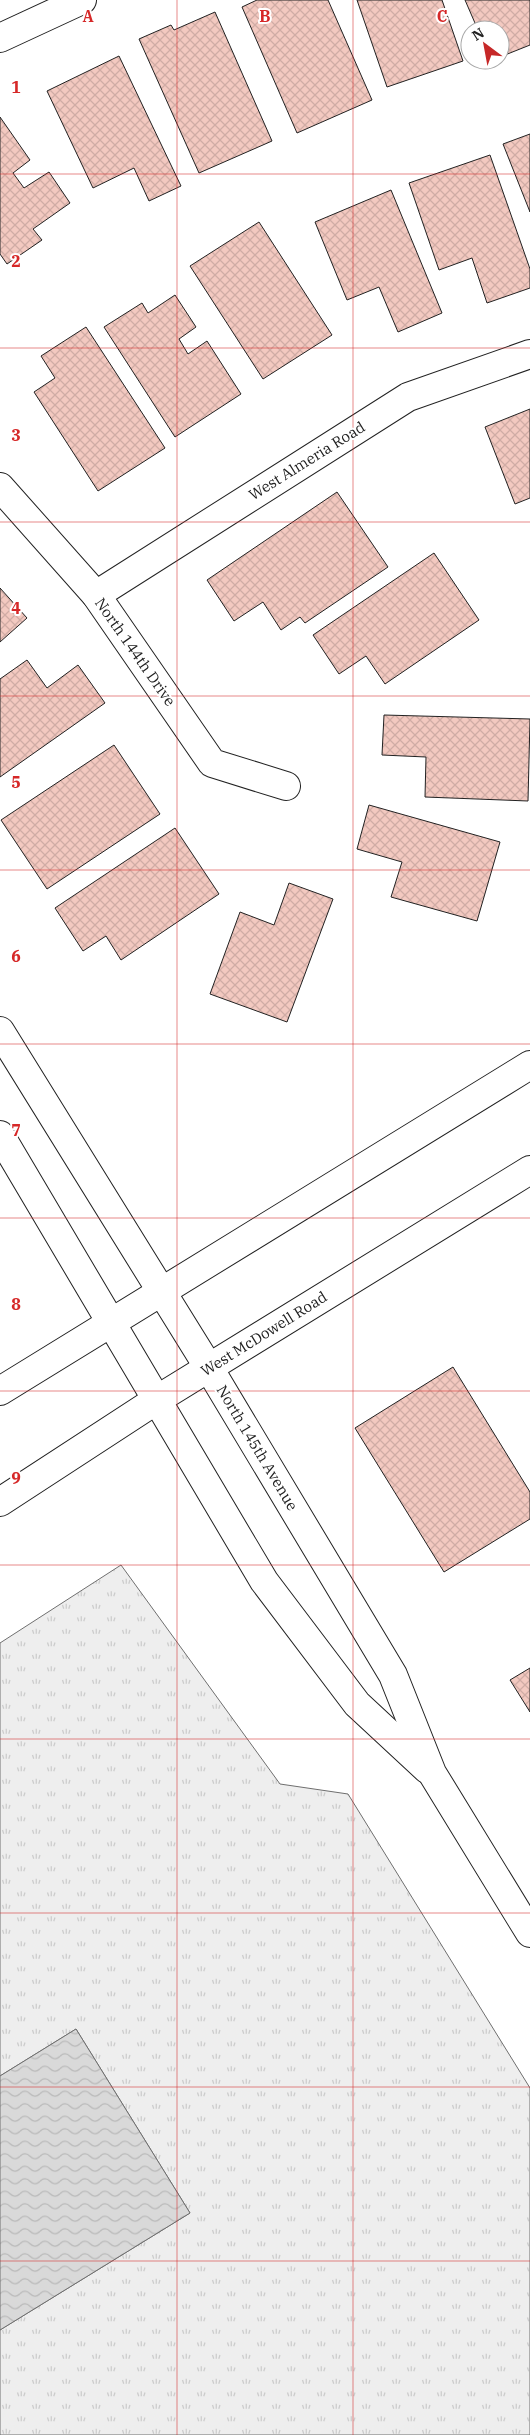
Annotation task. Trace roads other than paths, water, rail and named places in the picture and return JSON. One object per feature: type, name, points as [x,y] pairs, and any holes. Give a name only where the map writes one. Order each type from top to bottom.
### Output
[{"type":"street","points":[[0,38],[82,0]]},
{"type":"street","name":"West Almeria Road","points":[[96,595],[408,397],[530,354]]},
{"type":"street","name":"North 144th Drive","points":[[0,487],[96,595],[212,763],[286,786]]},
{"type":"street","name":"North 145th Avenue","points":[[0,1031],[209,1368],[393,1675],[432,1773],[530,1933]]},
{"type":"street","points":[[0,1391],[530,1065]]},
{"type":"street","name":"North 145th Avenue","points":[[0,1134],[264,1581],[312,1648],[357,1704],[432,1773]]},
{"type":"street","name":"West McDowell Road","points":[[0,1502],[158,1399],[530,1170]]},
{"type":"water","points":[[76,2029],[190,2213],[0,2330],[0,2076]]}]
